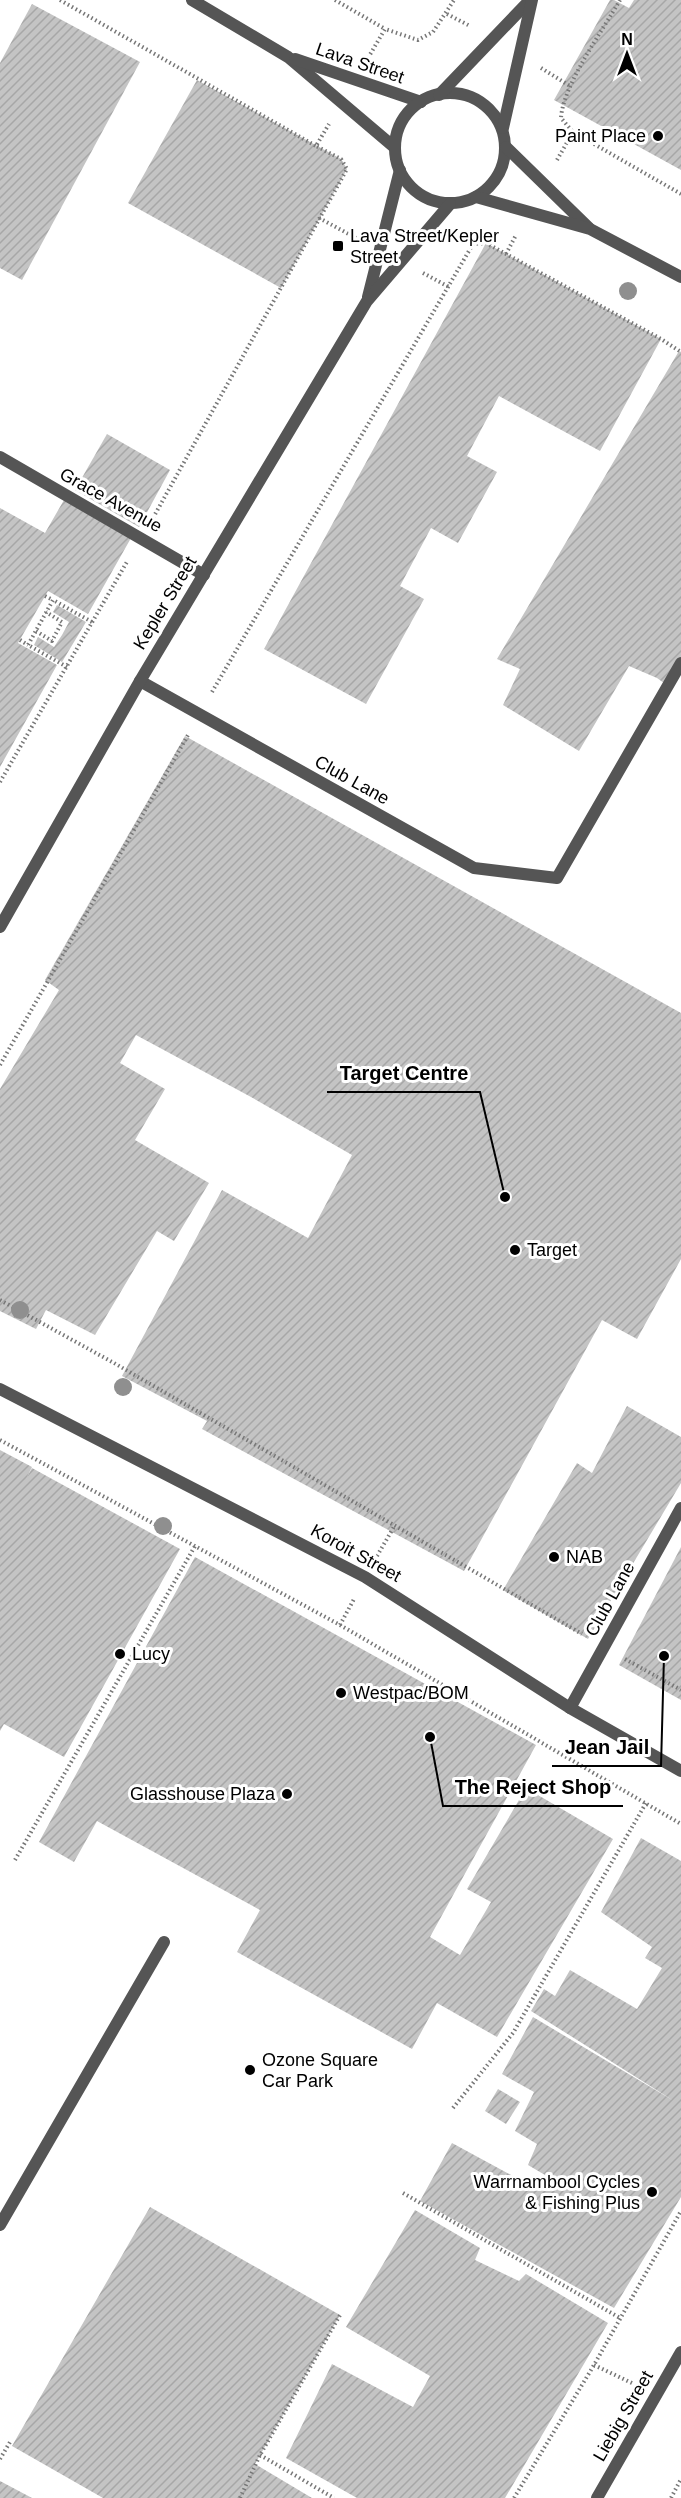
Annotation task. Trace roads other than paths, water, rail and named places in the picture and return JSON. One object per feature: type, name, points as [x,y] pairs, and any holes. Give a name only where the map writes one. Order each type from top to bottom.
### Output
[{"type":"street","name":"Lava Street","points":[[192,0],[288,57],[394,147]]},
{"type":"street","points":[[439,94],[531,0]]},
{"type":"street","points":[[502,128],[531,0]]},
{"type":"street","name":"Lava Street","points":[[288,57],[421,102]]},
{"type":"street","points":[[460,93],[475,98],[487,106],[502,128],[506,156],[500,174],[486,191],[476,197],[450,204],[427,198],[414,190],[400,170],[394,147],[404,118],[421,102],[439,94],[460,93]]},
{"type":"street","points":[[506,147],[590,229]]},
{"type":"street","name":"Kepler Street","points":[[367,301],[400,170]]},
{"type":"street","points":[[476,197],[590,229],[681,277]]},
{"type":"street","name":"Kepler Street","points":[[0,927],[140,681],[367,301],[450,204]]},
{"type":"street","name":"Grace Avenue","points":[[0,457],[204,574]]},
{"type":"street","name":"Club Lane","points":[[140,681],[474,868],[557,878],[681,663]]},
{"type":"street","name":"Koroit Street","points":[[0,1389],[365,1577],[570,1707],[681,1771]]},
{"type":"street","name":"Club Lane","points":[[570,1707],[681,1508]]},
{"type":"street","points":[[0,2225],[164,1942]]},
{"type":"street","name":"Liebig Street","points":[[597,2498],[681,2352]]},
{"type":"place","name":"Paint Place","points":[[658,136]]},
{"type":"place","name":"Lava Street/Kepler Street","points":[[338,246]]},
{"type":"place","name":"Target Centre","points":[[505,1197]]},
{"type":"place","name":"Target","points":[[515,1250]]},
{"type":"place","name":"NAB","points":[[554,1557]]},
{"type":"place","name":"Lucy","points":[[120,1654]]},
{"type":"place","name":"Jean Jail","points":[[664,1656]]},
{"type":"place","name":"Westpac/BOM","points":[[341,1693]]},
{"type":"place","name":"The Reject Shop","points":[[430,1737]]},
{"type":"place","name":"Glasshouse Plaza","points":[[287,1794]]},
{"type":"place","name":"Ozone Square Car Park","points":[[250,2070]]},
{"type":"place","name":"Warrnambool Cycles & Fishing Plus","points":[[652,2192]]}]
